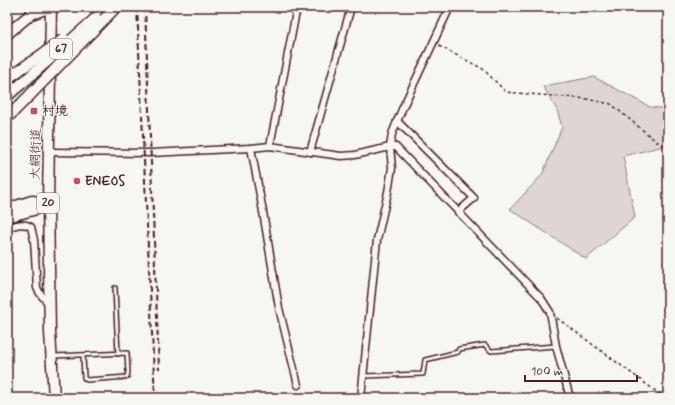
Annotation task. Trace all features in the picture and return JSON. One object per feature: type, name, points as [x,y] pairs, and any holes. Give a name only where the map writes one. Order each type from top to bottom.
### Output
[{"type":"main road","points":[[7,34],[31,14],[51,7]]},
{"type":"main road","name":"大網街道","points":[[51,7],[48,203],[54,398]]},
{"type":"main road","name":"67","points":[[7,96],[108,7]]},
{"type":"main road","points":[[7,118],[116,7]]},
{"type":"main road","points":[[7,79],[96,18]]},
{"type":"main road","points":[[7,209],[32,201],[48,203]]},
{"type":"main road","points":[[7,217],[33,210],[48,203]]},
{"type":"street","points":[[270,146],[297,7]]},
{"type":"street","points":[[310,152],[351,7]]},
{"type":"street","points":[[361,398],[377,240],[392,168],[390,147],[392,134],[450,7]]},
{"type":"street","points":[[397,121],[474,198],[458,212]]},
{"type":"street","points":[[49,152],[151,153],[270,146],[341,156],[355,155],[396,147],[541,298],[550,312],[556,346],[570,398]]},
{"type":"street","points":[[250,148],[264,214],[279,308],[298,385]]},
{"type":"street","points":[[7,228],[20,224],[26,224],[31,227],[34,240],[38,288],[50,304]]},
{"type":"lane","points":[[115,288],[118,354]]},
{"type":"lane","points":[[363,376],[423,374],[425,360],[458,352],[459,349],[485,345],[491,350],[556,346]]},
{"type":"lane","points":[[52,356],[83,355],[118,354],[127,354],[127,377],[87,380],[84,378],[83,355]]},
{"type":"path","points":[[434,43],[483,69],[506,92],[587,99],[611,104],[656,141],[668,146]]},
{"type":"path","points":[[550,312],[665,398]]},
{"type":"shaded area","points":[[594,77],[650,107],[668,109],[668,145],[623,156],[635,217],[586,259],[510,209],[542,175],[562,127],[557,110],[543,86]]},
{"type":"railway","points":[[137,7],[155,398]]},
{"type":"railway","points":[[145,7],[159,369]]},
{"type":"place","name":"村境","points":[[34,111]]},
{"type":"place","name":"ENEOS","points":[[77,181]]}]
